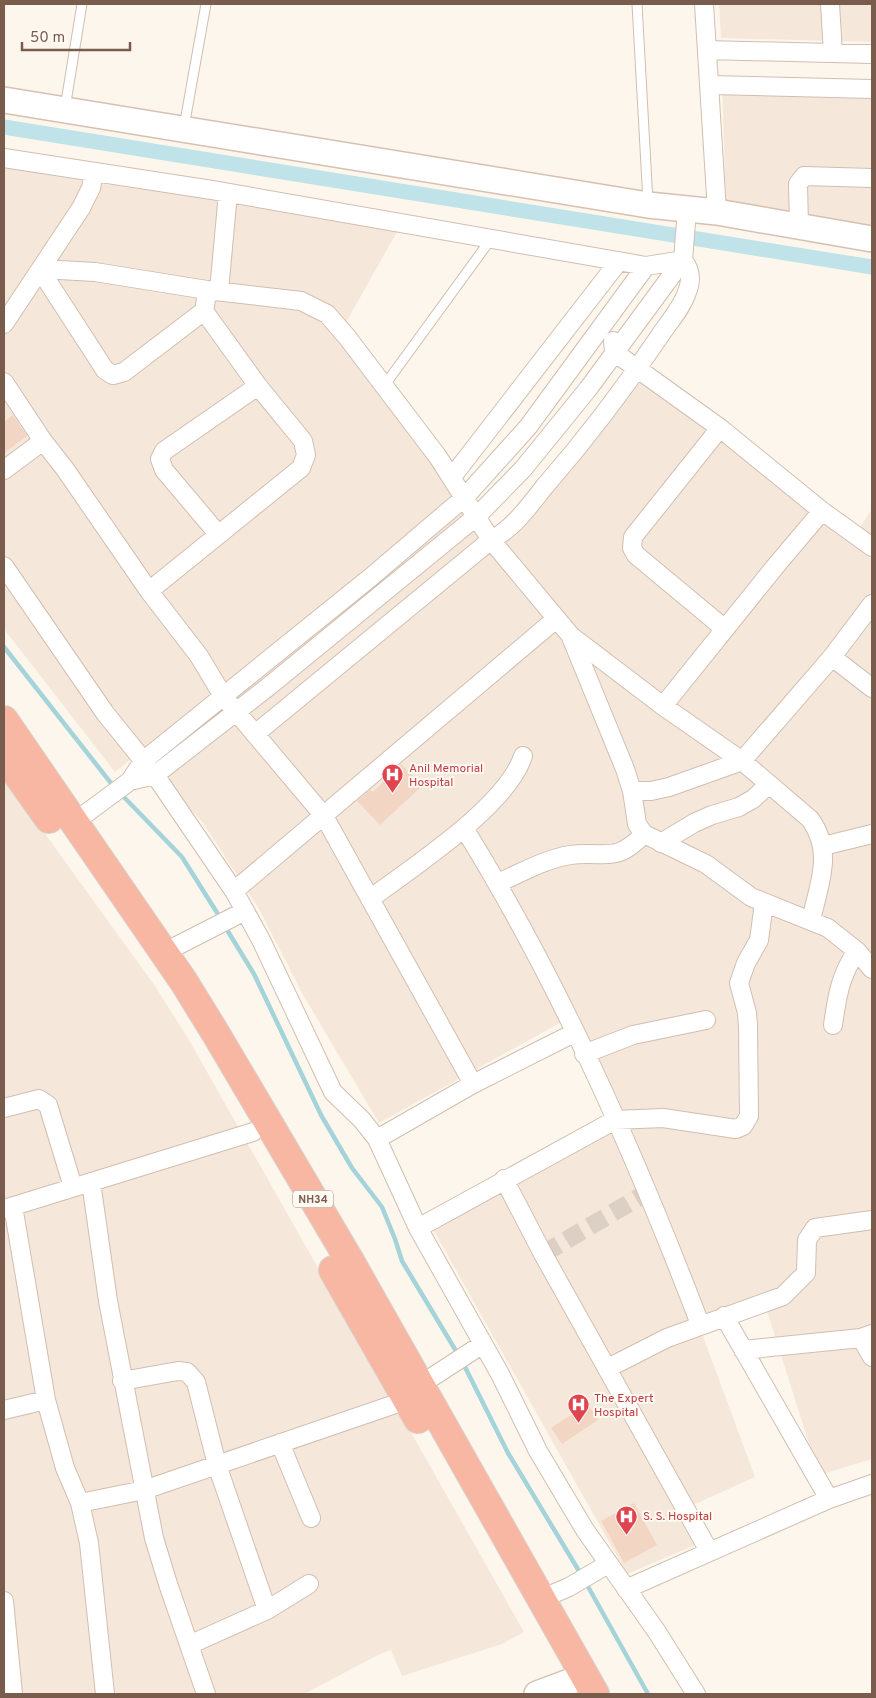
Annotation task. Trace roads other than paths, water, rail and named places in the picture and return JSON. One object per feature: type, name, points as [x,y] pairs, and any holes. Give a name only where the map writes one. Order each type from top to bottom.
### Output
[{"type":"highway","name":"NH34","points":[[4,720],[216,1034],[413,1392],[581,1687]]},
{"type":"highway","name":"NH34","points":[[4,756],[167,989],[541,1600],[581,1687]]},
{"type":"street","points":[[704,4],[711,85],[717,212]]},
{"type":"street","points":[[830,4],[833,53]]},
{"type":"street","points":[[707,50],[872,54]]},
{"type":"street","points":[[711,85],[872,89]]},
{"type":"street","points":[[4,100],[648,205],[686,215],[717,212],[872,239]]},
{"type":"street","points":[[4,158],[228,193],[646,266],[683,255]]},
{"type":"street","points":[[4,324],[80,208],[91,188],[94,172]]},
{"type":"street","points":[[799,226],[798,184],[804,176],[872,178]]},
{"type":"street","points":[[42,268],[48,282],[105,370],[113,375],[124,372],[204,311],[213,290],[228,193]]},
{"type":"street","points":[[255,734],[491,540],[511,526],[574,452],[638,369],[688,292],[690,276],[683,255],[686,215]]},
{"type":"street","points":[[130,781],[155,775],[236,712],[478,516],[523,469],[588,389],[683,255]]},
{"type":"street","points":[[452,477],[619,261]]},
{"type":"street","points":[[73,823],[130,781],[143,761],[371,577],[465,496],[528,427],[646,266]]},
{"type":"street","points":[[42,268],[95,272],[301,301],[327,314],[452,477],[478,516],[491,540],[571,636],[663,706],[742,762],[810,819],[818,830],[824,846],[824,864],[811,920]]},
{"type":"street","points":[[149,591],[301,468],[306,455],[303,441],[258,386],[204,311]]},
{"type":"street","points":[[602,327],[613,340],[614,352],[720,428],[822,512],[872,547]]},
{"type":"street","points":[[4,382],[43,441],[65,469],[149,591],[199,656],[223,696],[324,816],[473,1084]]},
{"type":"street","points":[[218,534],[164,470],[160,459],[164,451],[258,386]]},
{"type":"street","points":[[720,428],[633,537],[632,548],[636,555],[725,629]]},
{"type":"street","points":[[4,470],[43,441]]},
{"type":"street","points":[[663,706],[822,512]]},
{"type":"street","points":[[4,566],[105,713],[155,775],[234,891],[307,1035],[333,1092],[362,1120],[377,1139],[418,1228],[483,1344],[538,1451],[608,1564],[696,1694]]},
{"type":"street","points":[[632,792],[651,791],[669,787],[742,762],[832,657],[872,604]]},
{"type":"street","points":[[234,891],[556,619]]},
{"type":"street","points":[[571,636],[625,769],[632,792],[637,824],[644,834],[706,864],[751,897],[828,928],[857,951],[872,969]]},
{"type":"street","points":[[832,657],[872,688]]},
{"type":"street","points":[[370,899],[464,828],[511,782],[523,756]]},
{"type":"street","points":[[661,842],[706,817],[739,807],[768,785]]},
{"type":"street","points":[[464,828],[498,883],[584,1054],[651,1200],[700,1324]]},
{"type":"street","points":[[498,883],[550,861],[570,855],[607,856],[622,853],[644,834]]},
{"type":"street","points":[[824,846],[872,834]]},
{"type":"street","points":[[418,1228],[504,1179],[615,1120],[663,1118],[736,1129],[747,1122],[749,1116],[748,1027],[747,1013],[739,984],[746,963],[759,940],[764,903]]},
{"type":"street","points":[[163,953],[245,911]]},
{"type":"street","points":[[833,1025],[838,987],[843,973],[857,951]]},
{"type":"street","points":[[584,1054],[633,1035],[706,1020]]},
{"type":"street","points":[[377,1139],[473,1084],[574,1033]]},
{"type":"street","points":[[4,1108],[39,1099],[48,1105],[73,1187]]},
{"type":"street","points":[[105,1694],[88,1543],[80,1503],[65,1468],[46,1400],[8,1208],[253,1132]]},
{"type":"street","points":[[504,1179],[709,1551]]},
{"type":"street","points":[[91,1182],[122,1381],[144,1490],[157,1547],[206,1694]]},
{"type":"street","points":[[608,1368],[667,1338],[700,1324],[783,1296],[806,1273],[807,1240],[815,1228],[872,1220]]},
{"type":"street","points":[[724,1316],[829,1499]]},
{"type":"street","points":[[744,1350],[867,1336],[872,1357]]},
{"type":"street","points":[[80,1503],[144,1490],[280,1443],[413,1392],[483,1344]]},
{"type":"street","points":[[122,1381],[178,1371],[192,1376],[196,1382],[217,1465],[267,1610]]},
{"type":"street","points":[[4,1410],[46,1400]]},
{"type":"street","points":[[280,1443],[312,1518]]},
{"type":"street","points":[[626,1589],[829,1499],[872,1484]]},
{"type":"street","points":[[541,1600],[569,1587],[608,1564]]},
{"type":"street","points":[[189,1645],[267,1610],[309,1584]]},
{"type":"street","points":[[4,1600],[13,1694]]},
{"type":"street","points":[[537,1694],[581,1687]]},
{"type":"lane","points":[[65,110],[82,4]]},
{"type":"lane","points":[[184,130],[206,4]]},
{"type":"lane","points":[[636,4],[648,205]]},
{"type":"lane","points":[[384,386],[491,239]]},
{"type":"waterway","points":[[4,127],[872,267]]},
{"type":"waterway","points":[[4,647],[114,787]]},
{"type":"waterway","points":[[120,793],[182,857],[221,919]]},
{"type":"waterway","points":[[224,925],[254,974],[321,1115],[352,1168],[382,1207],[402,1261],[459,1356]]},
{"type":"waterway","points":[[463,1363],[508,1453],[582,1576]]},
{"type":"waterway","points":[[586,1583],[648,1694]]},
{"type":"tunnel","points":[[543,1254],[648,1192]]},
{"type":"place","name":"Anil Memorial Hospital","points":[[393,794]]},
{"type":"place","name":"The Expert Hospital","points":[[578,1424]]},
{"type":"place","name":"S. S. Hospital","points":[[627,1535]]}]
